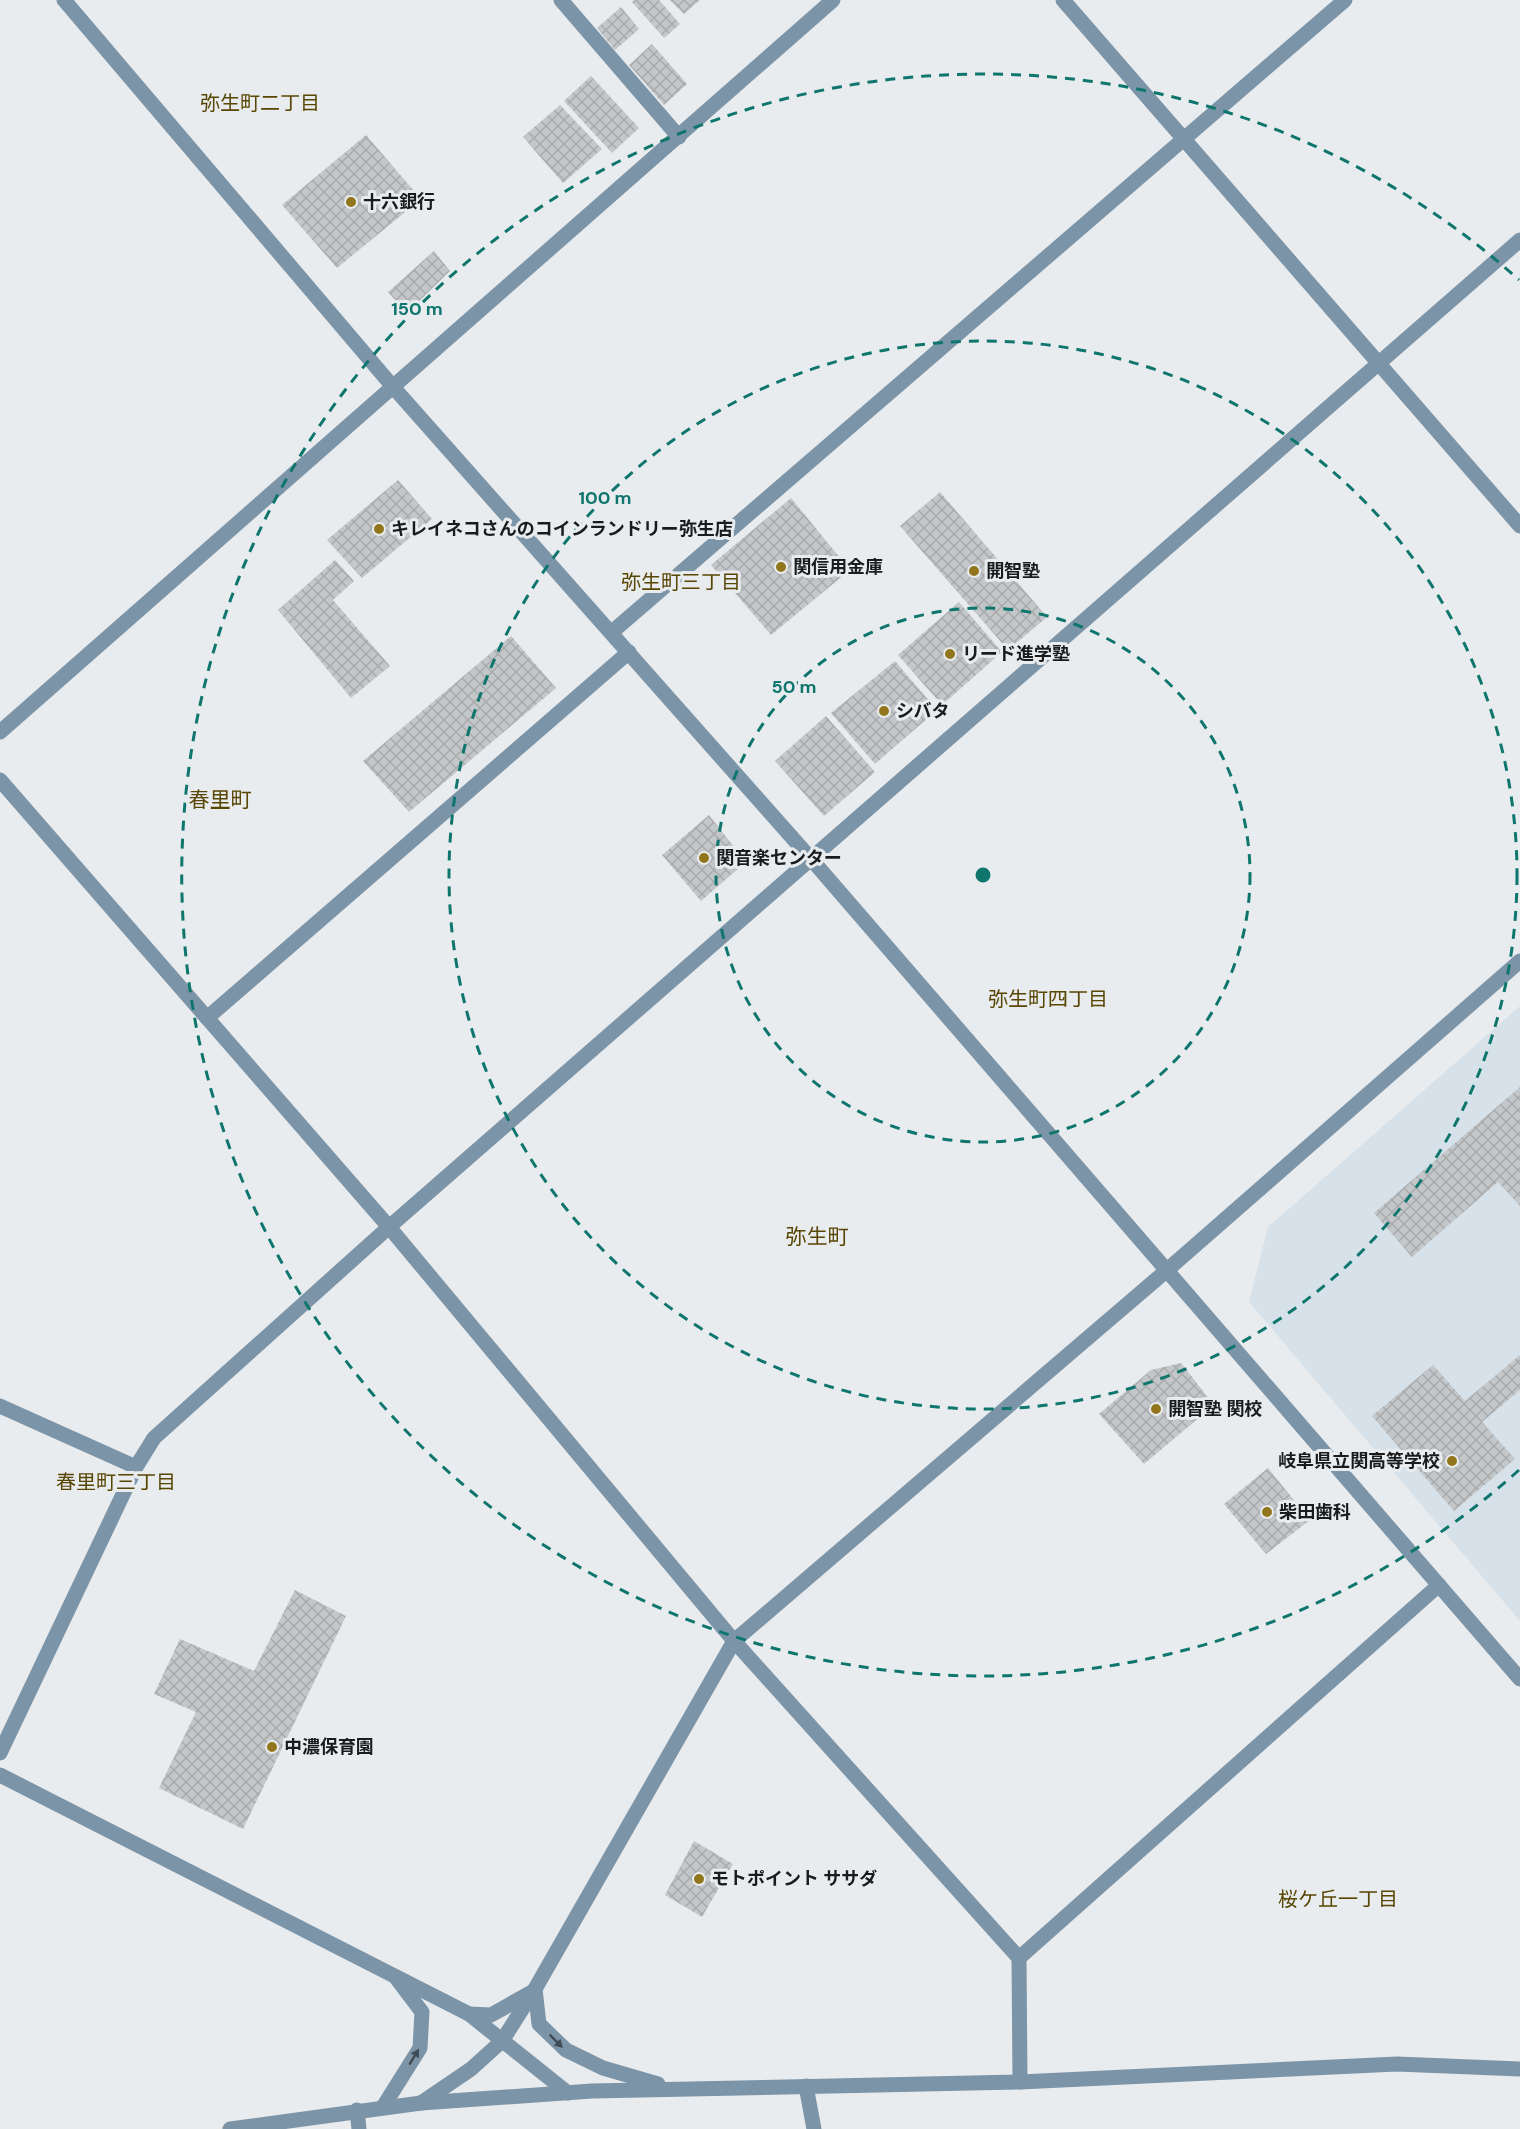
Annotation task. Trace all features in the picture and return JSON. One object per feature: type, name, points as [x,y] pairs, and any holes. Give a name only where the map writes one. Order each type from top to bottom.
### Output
[{"type":"street","points":[[64,0],[394,388],[812,860],[1520,1679]]},
{"type":"street","points":[[561,0],[679,136]]},
{"type":"street","points":[[0,732],[833,0]]},
{"type":"street","points":[[1063,0],[1520,526]]},
{"type":"street","points":[[612,632],[1345,0]]},
{"type":"street","points":[[0,1753],[136,1467],[154,1438],[389,1227],[1520,240]]},
{"type":"street","points":[[207,1018],[629,652]]},
{"type":"street","points":[[0,780],[389,1227],[734,1641],[1019,1958],[1020,2082]]},
{"type":"street","points":[[422,2103],[471,2069],[502,2041],[535,1989],[734,1641],[1166,1271],[1520,961]]},
{"type":"street","points":[[0,1406],[136,1467]]},
{"type":"street","points":[[1019,1958],[1439,1585]]},
{"type":"street","points":[[0,1775],[469,2014],[568,2093]]},
{"type":"street","points":[[383,2107],[420,2049],[422,2012],[394,1976]]},
{"type":"street","points":[[469,2014],[491,2015],[535,1989]]},
{"type":"street","points":[[535,1989],[539,2024],[566,2050],[603,2068],[674,2089]]},
{"type":"street","points":[[230,2129],[383,2107],[568,2093],[1020,2082],[1397,2064],[1520,2069]]},
{"type":"street","points":[[806,2086],[814,2129]]},
{"type":"street","points":[[357,2110],[359,2129]]},
{"type":"shaded area","name":"岐阜県立関高等学校","points":[[1520,1006],[1520,1621],[1249,1302],[1268,1227]]},
{"type":"building","points":[[634,0],[659,0],[680,24],[664,38],[632,2]]},
{"type":"building","points":[[670,0],[700,0],[684,14]]},
{"type":"building","points":[[621,7],[639,29],[615,50],[597,28]]},
{"type":"building","points":[[652,44],[687,84],[664,105],[629,65]]},
{"type":"building","points":[[591,76],[639,128],[612,153],[564,101]]},
{"type":"building","points":[[560,105],[602,149],[563,183],[523,137]]},
{"type":"building","name":"十六銀行","points":[[366,135],[421,199],[337,268],[282,205]]},
{"type":"building","points":[[434,251],[450,271],[407,313],[388,292]]},
{"type":"building","name":"キレイネコさんのコインランドリー弥生店","points":[[398,480],[432,519],[362,578],[327,540]]},
{"type":"building","name":"開智塾","points":[[940,492],[1047,617],[1008,650],[900,526]]},
{"type":"building","name":"関信用金庫","points":[[791,498],[850,570],[771,635],[711,565]]},
{"type":"building","points":[[335,560],[354,581],[333,600],[390,666],[351,698],[278,610]]},
{"type":"building","name":"リード進学塾","points":[[959,602],[1002,652],[942,705],[898,655]]},
{"type":"building","points":[[511,636],[556,688],[409,812],[363,761]]},
{"type":"building","name":"シバタ","points":[[895,661],[937,710],[875,764],[831,713]]},
{"type":"building","points":[[826,716],[875,772],[824,816],[775,761]]},
{"type":"building","name":"関音楽センター","points":[[709,815],[746,862],[701,901],[662,855]]},
{"type":"building","points":[[1520,1087],[1520,1206],[1498,1182],[1412,1257],[1374,1213]]},
{"type":"building","name":"岐阜県立関高等学校","points":[[1520,1355],[1520,1390],[1482,1422],[1515,1459],[1454,1511],[1372,1416],[1433,1365],[1465,1401]]},
{"type":"building","name":"開智塾 関校","points":[[1181,1363],[1214,1405],[1144,1464],[1099,1414],[1151,1370]]},
{"type":"building","name":"柴田歯科","points":[[1268,1468],[1310,1520],[1266,1554],[1224,1504]]},
{"type":"building","points":[[295,1590],[346,1616],[243,1829],[159,1788],[196,1712],[154,1694],[180,1639],[254,1671]]},
{"type":"building","name":"モトポイント ササダ","points":[[694,1841],[733,1864],[702,1917],[665,1895]]},
{"type":"place","name":"十六銀行","points":[[351,202]]},
{"type":"place","name":"キレイネコさんのコインランドリー弥生店","points":[[379,529]]},
{"type":"place","name":"関信用金庫","points":[[781,567]]},
{"type":"place","name":"開智塾","points":[[974,571]]},
{"type":"place","name":"リード進学塾","points":[[950,654]]},
{"type":"place","name":"シバタ","points":[[884,711]]},
{"type":"place","name":"関音楽センター","points":[[704,858]]},
{"type":"place","name":"開智塾 関校","points":[[1156,1409]]},
{"type":"place","name":"岐阜県立関高等学校","points":[[1452,1461]]},
{"type":"place","name":"柴田歯科","points":[[1267,1512]]},
{"type":"place","name":"中濃保育園","points":[[272,1747]]},
{"type":"place","name":"モトポイント ササダ","points":[[699,1879]]},
{"type":"district","name":"弥生町二丁目","points":[[260,103]]},
{"type":"district","name":"弥生町三丁目","points":[[681,582]]},
{"type":"district","name":"春里町","points":[[220,800]]},
{"type":"district","name":"弥生町四丁目","points":[[1048,999]]},
{"type":"district","name":"弥生町","points":[[817,1237]]},
{"type":"district","name":"春里町三丁目","points":[[116,1482]]},
{"type":"district","name":"桜ケ丘一丁目","points":[[1338,1899]]}]
